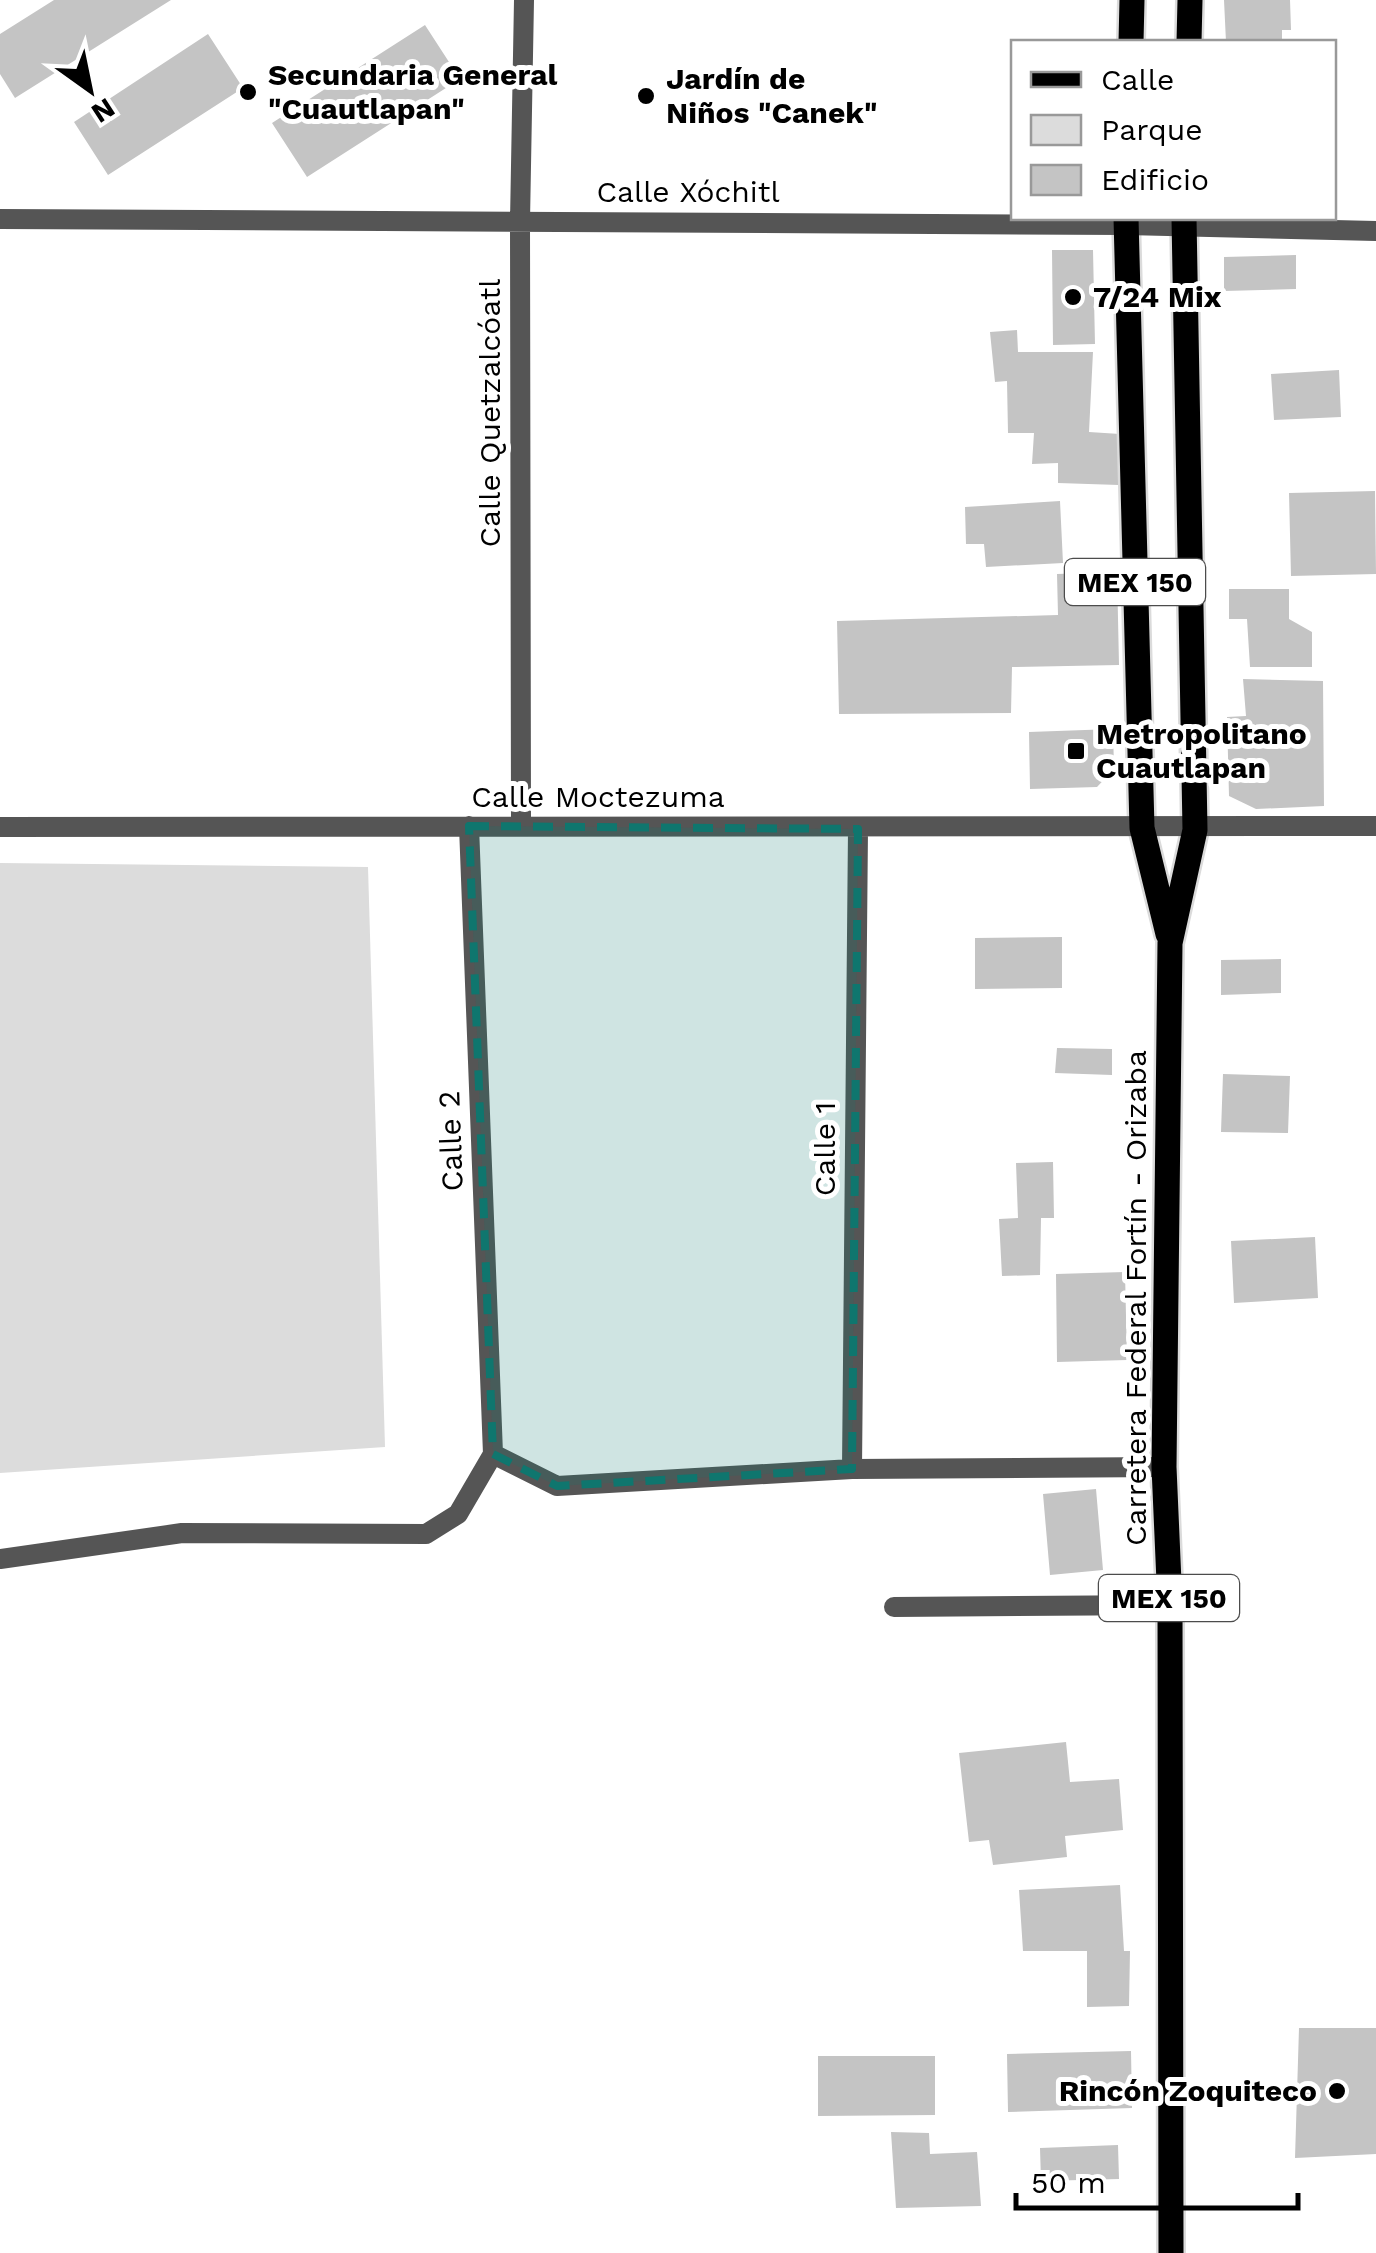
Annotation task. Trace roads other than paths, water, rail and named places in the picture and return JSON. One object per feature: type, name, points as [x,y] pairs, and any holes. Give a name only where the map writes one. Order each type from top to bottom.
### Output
[{"type":"main road","points":[[1131,40],[1132,0]]},
{"type":"main road","points":[[1188,40],[1190,0]]},
{"type":"main road","name":"MEX 150","points":[[1126,221],[1142,828],[1170,943]]},
{"type":"main road","name":"MEX 150","points":[[1170,943],[1195,830],[1184,222]]},
{"type":"main road","name":"Carretera Federal Fortín - Orizaba","points":[[1170,943],[1164,1467],[1170,1604],[1172,2253]]},
{"type":"street","name":"Calle Quetzalcóatl","points":[[520,826],[524,0]]},
{"type":"street","name":"Calle Xóchitl","points":[[0,219],[1126,221],[1376,231]]},
{"type":"street","name":"Calle 2","points":[[469,826],[492,1454]]},
{"type":"street","name":"Calle Moctezuma","points":[[0,827],[1195,830],[1376,826]]},
{"type":"street","name":"Calle 1","points":[[852,1469],[858,829]]},
{"type":"street","points":[[0,1559],[182,1533],[426,1534],[458,1514],[492,1454],[557,1486],[852,1469],[1164,1467]]},
{"type":"street","points":[[894,1607],[1170,1604]]},
{"type":"place","name":"Secundaria General \"Cuautlapan\"","points":[[248,92]]},
{"type":"place","name":"Jardín de Niños \"Canek\"","points":[[646,96]]},
{"type":"place","name":"7/24 Mix","points":[[1073,297]]},
{"type":"place","name":"Metropolitano Cuautlapan","points":[[1076,751]]},
{"type":"place","name":"Rincón Zoquiteco","points":[[1337,2091]]}]
